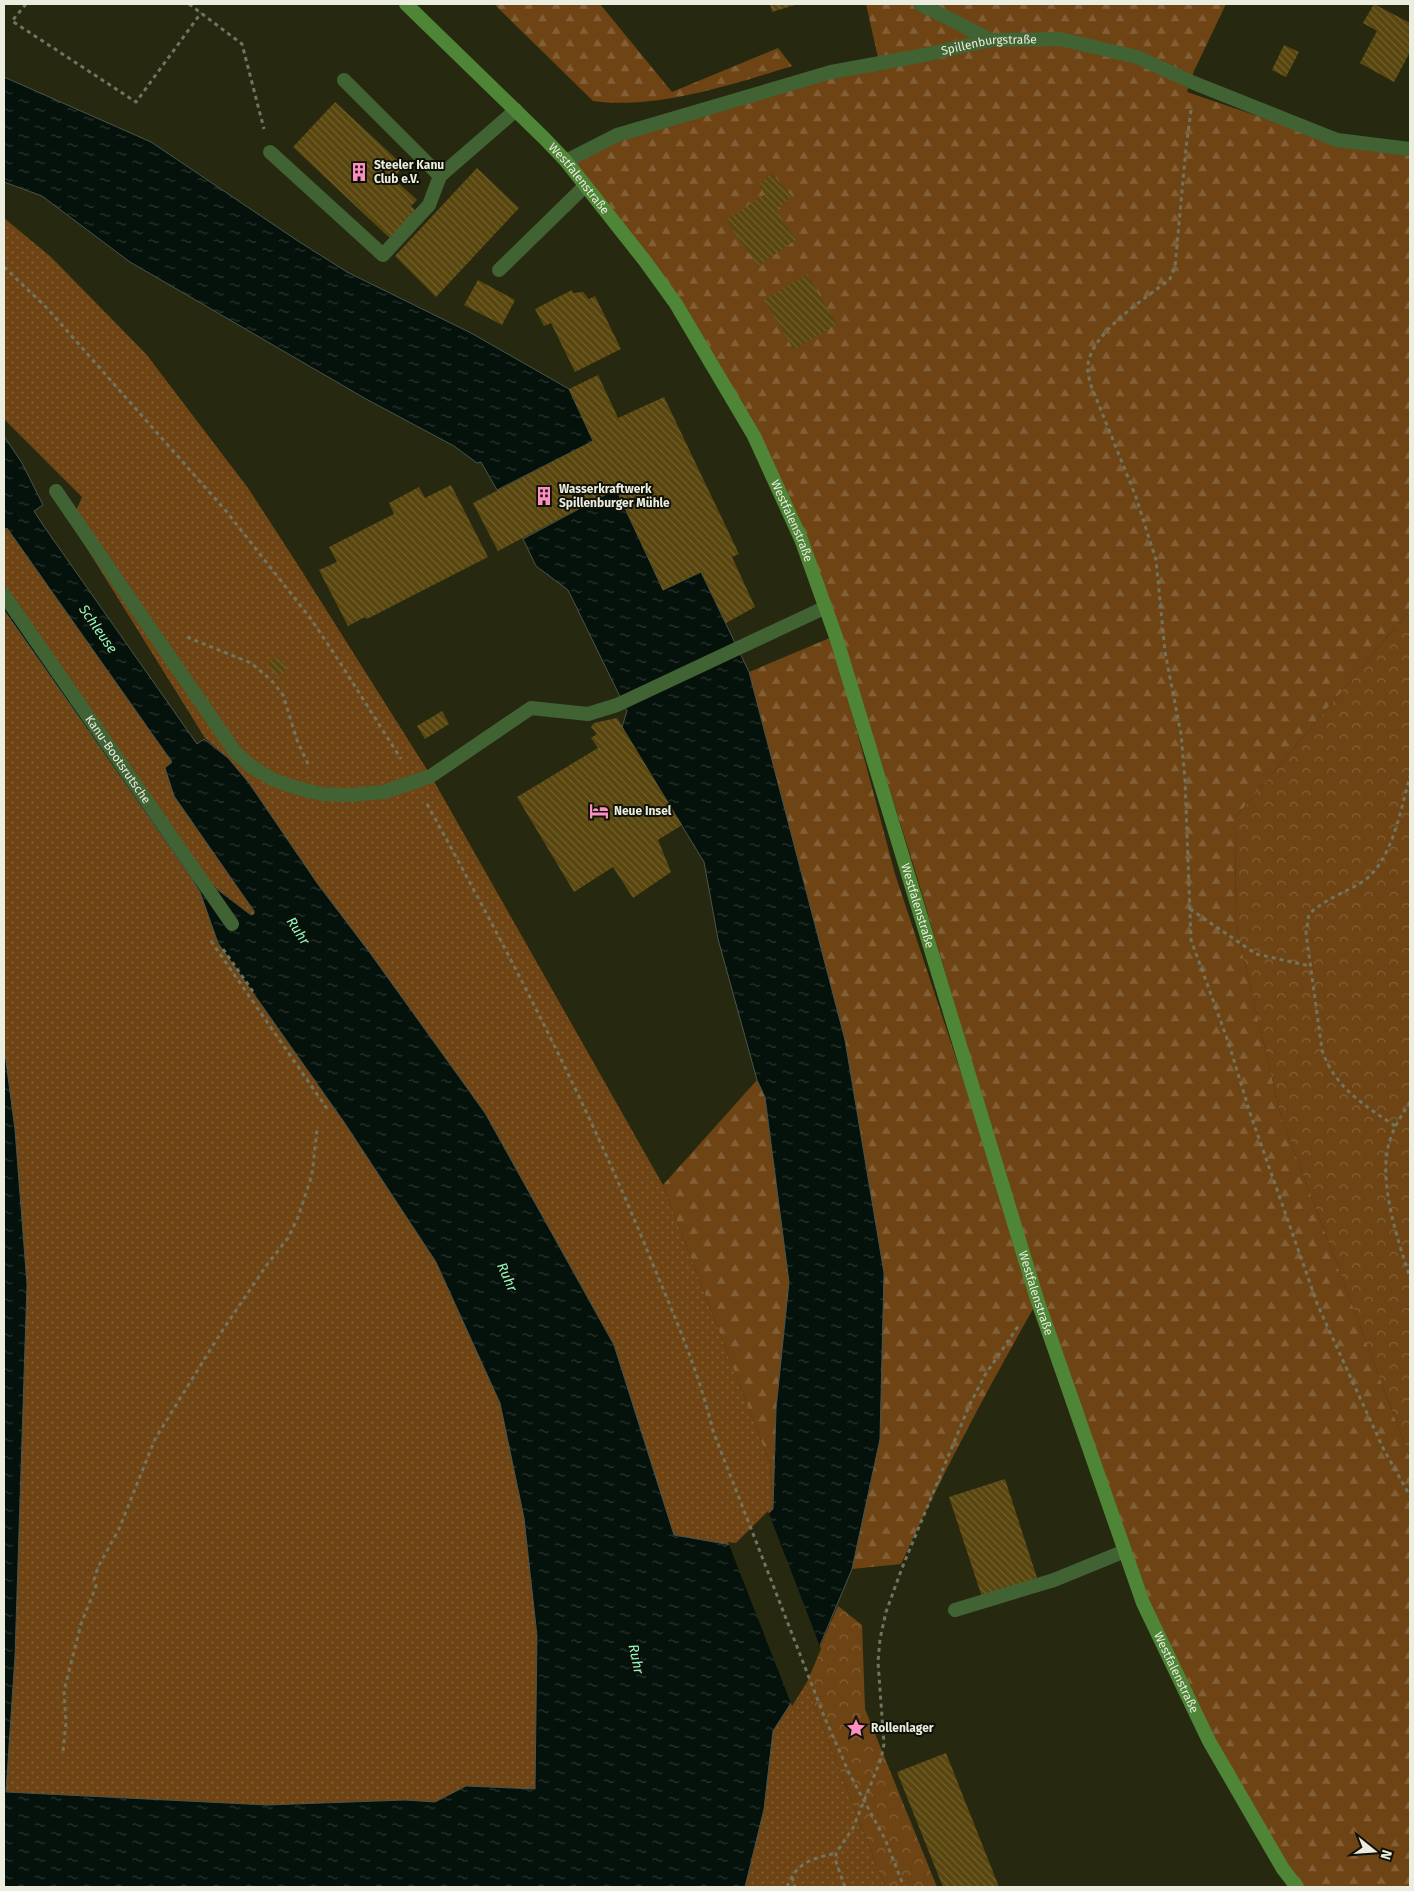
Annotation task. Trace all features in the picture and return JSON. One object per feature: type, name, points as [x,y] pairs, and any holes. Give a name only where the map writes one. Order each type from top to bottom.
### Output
[{"type":"main road","name":"Westfalenstraße","points":[[406,4],[566,161],[645,261],[676,304],[754,436],[801,539],[826,607],[1037,1299],[1143,1603],[1209,1741],[1283,1869],[1297,1887]]},
{"type":"street","points":[[920,4],[991,40]]},
{"type":"street","name":"Spillenburgstraße","points":[[566,161],[617,136],[831,72],[924,55],[991,40],[1060,39],[1136,57],[1194,83],[1337,140],[1410,150]]},
{"type":"street","points":[[344,80],[440,176]]},
{"type":"street","points":[[270,152],[383,255],[429,205],[440,176],[516,110]]},
{"type":"street","points":[[499,270],[585,186]]},
{"type":"street","points":[[56,492],[236,752],[252,767],[274,780],[322,794],[350,795],[384,792],[415,782],[431,776],[531,708],[588,714],[617,705],[826,607]]},
{"type":"street","name":"Kanu-Bootsrutsche","points":[[4,595],[232,924]]},
{"type":"street","points":[[955,1610],[1054,1580],[1125,1551]]},
{"type":"path","points":[[26,4],[12,21],[136,102],[202,13]]},
{"type":"path","points":[[189,4],[242,44],[270,152]]},
{"type":"path","points":[[1194,83],[1175,268],[1170,279],[1105,332],[1094,345],[1088,365],[1090,383],[1136,497],[1156,560],[1163,637],[1181,734],[1185,780],[1189,909],[1192,940],[1318,1306],[1382,1448],[1410,1496]]},
{"type":"path","points":[[4,267],[46,306],[226,511],[282,581],[337,658],[415,782],[520,976],[604,1148],[683,1338],[703,1392],[713,1431],[824,1716],[850,1775],[885,1839],[904,1887]]},
{"type":"path","points":[[145,621],[251,663],[272,680],[283,695],[297,740],[322,794]]},
{"type":"path","points":[[1395,1126],[1340,1085],[1326,1062],[1322,1050],[1306,933],[1309,914],[1330,898],[1363,882],[1383,860],[1389,848],[1410,776]]},
{"type":"path","points":[[1189,909],[1256,954],[1310,966]]},
{"type":"path","points":[[1410,1102],[1395,1126],[1389,1142],[1386,1159],[1396,1230],[1410,1278]]},
{"type":"path","points":[[63,1751],[66,1723],[64,1691],[81,1624],[96,1586],[94,1580],[98,1567],[120,1529],[155,1440],[220,1334],[266,1266],[288,1238],[298,1217],[312,1175],[316,1153],[317,1129]]},
{"type":"path","points":[[846,1887],[836,1862],[836,1853],[853,1828],[881,1759],[884,1744],[878,1662],[880,1639],[886,1612],[902,1568],[969,1406],[985,1375],[1037,1299]]},
{"type":"path","points":[[788,1887],[791,1877],[800,1865],[836,1853]]},
{"type":"path","points":[[791,1877],[795,1887]]},
{"type":"green space","points":[[494,4],[600,4],[672,92],[778,48],[792,66],[694,94],[667,99],[617,103],[593,101]]},
{"type":"green space","points":[[866,4],[1226,4],[1194,71],[1187,92],[1339,144],[1410,155],[1410,610],[1235,818],[1236,926],[1281,1116],[1410,1458],[1410,1887],[1300,1887],[1211,1741],[1144,1601],[1042,1300],[914,867],[841,635],[803,538],[678,302],[568,162],[618,138],[879,62]]},
{"type":"green space","points":[[4,218],[51,257],[146,354],[248,488],[431,776],[663,1185],[770,1464],[773,1509],[737,1546],[674,1535],[614,1345],[485,1113],[370,953],[317,883],[249,783],[228,758],[205,738],[71,523],[82,497],[4,419]]},
{"type":"green space","points":[[7,528],[172,762],[254,914],[251,915],[210,883],[13,602],[4,584],[4,530]]},
{"type":"green space","points":[[4,610],[190,876],[200,892],[218,943],[344,1122],[436,1262],[500,1403],[524,1518],[537,1636],[535,1789],[466,1786],[435,1802],[405,1800],[267,1805],[6,1792],[15,1656],[27,1284],[15,1130],[4,1046]]},
{"type":"green space","points":[[1410,610],[1410,1458],[1281,1116],[1236,926],[1235,818]]},
{"type":"green space","points":[[832,637],[895,874],[1037,1302],[966,1432],[901,1564],[852,1569],[880,1439],[845,1040],[749,672]]},
{"type":"green space","points":[[757,1080],[765,1097],[789,1282],[776,1409],[773,1509],[770,1464],[663,1185]]},
{"type":"green space","points":[[838,1606],[862,1625],[865,1709],[937,1887],[885,1887],[805,1681]]},
{"type":"green space","points":[[805,1681],[885,1887],[745,1887],[764,1809],[773,1731]]},
{"type":"water","points":[[4,77],[151,142],[347,272],[471,333],[569,389],[593,441],[497,490],[481,462],[477,463],[454,446],[366,399],[130,262],[42,196],[4,182]]},
{"type":"water","points":[[4,436],[22,463],[43,505],[34,511],[197,744],[204,739],[228,758],[249,783],[317,883],[370,953],[485,1113],[614,1345],[674,1535],[737,1546],[773,1509],[776,1409],[789,1282],[765,1097],[757,1080],[718,939],[704,862],[622,727],[627,711],[568,590],[536,566],[523,539],[616,489],[663,590],[701,572],[749,672],[845,1040],[884,1273],[880,1439],[852,1569],[805,1681],[773,1731],[764,1809],[745,1887],[4,1887],[4,1046],[15,1130],[27,1284],[15,1656],[6,1792],[267,1805],[405,1800],[435,1802],[466,1786],[535,1789],[537,1636],[524,1518],[500,1403],[436,1262],[344,1122],[218,943],[200,892],[190,876],[4,610],[4,584],[13,602],[210,884],[251,915],[254,914],[254,911],[174,796],[165,768],[172,762],[7,528],[4,530]]},
{"type":"pier","points":[[768,1511],[821,1649],[807,1682],[792,1706],[728,1542],[736,1543]]},
{"type":"building","points":[[770,4],[798,4],[772,12]]},
{"type":"building","points":[[1374,4],[1410,23],[1410,52],[1394,82],[1360,63],[1377,31],[1363,23]]},
{"type":"building","points":[[1284,45],[1299,52],[1286,77],[1272,70]]},
{"type":"building","name":"Steeler Kanu Club e.V.","points":[[335,102],[404,166],[393,178],[417,200],[411,206],[418,213],[393,241],[293,147]]},
{"type":"building","points":[[477,168],[519,208],[436,297],[395,256]]},
{"type":"building","points":[[771,173],[792,196],[776,210],[796,240],[758,266],[726,220],[765,194],[759,185]]},
{"type":"building","points":[[807,274],[837,324],[794,350],[764,300]]},
{"type":"building","points":[[478,280],[515,300],[502,325],[464,305]]},
{"type":"building","points":[[572,290],[573,293],[583,292],[589,299],[595,296],[621,349],[575,372],[551,323],[544,326],[535,309]]},
{"type":"building","points":[[598,375],[618,418],[664,397],[739,554],[732,557],[755,607],[726,623],[701,572],[663,590],[616,489],[498,551],[473,503],[593,441],[569,389]]},
{"type":"building","points":[[451,485],[488,557],[367,619],[365,617],[348,626],[319,570],[337,562],[329,547],[394,514],[389,503],[419,487],[425,498]]},
{"type":"building","points":[[277,656],[287,668],[277,676],[267,664]]},
{"type":"building","points":[[442,711],[449,724],[425,739],[417,726]]},
{"type":"building","name":"Neue Insel","points":[[617,718],[682,825],[658,840],[671,872],[633,898],[613,867],[574,892],[517,797],[598,748],[591,738],[597,734],[591,727],[594,723]]},
{"type":"building","points":[[1005,1479],[1037,1578],[982,1597],[949,1497]]},
{"type":"building","points":[[946,1753],[999,1887],[943,1887],[897,1772]]},
{"type":"place","name":"Steeler Kanu Club e.V.","points":[[359,172]]},
{"type":"place","name":"Wasserkraftwerk Spillenburger Mühle","points":[[544,496]]},
{"type":"place","name":"Neue Insel","points":[[599,811]]},
{"type":"place","name":"Rollenlager","points":[[856,1728]]},
{"type":"water label","name":"Schleuse","points":[[98,629]]},
{"type":"water label","name":"Ruhr","points":[[298,931]]},
{"type":"water label","name":"Ruhr","points":[[507,1277]]},
{"type":"water label","name":"Ruhr","points":[[636,1659]]}]
